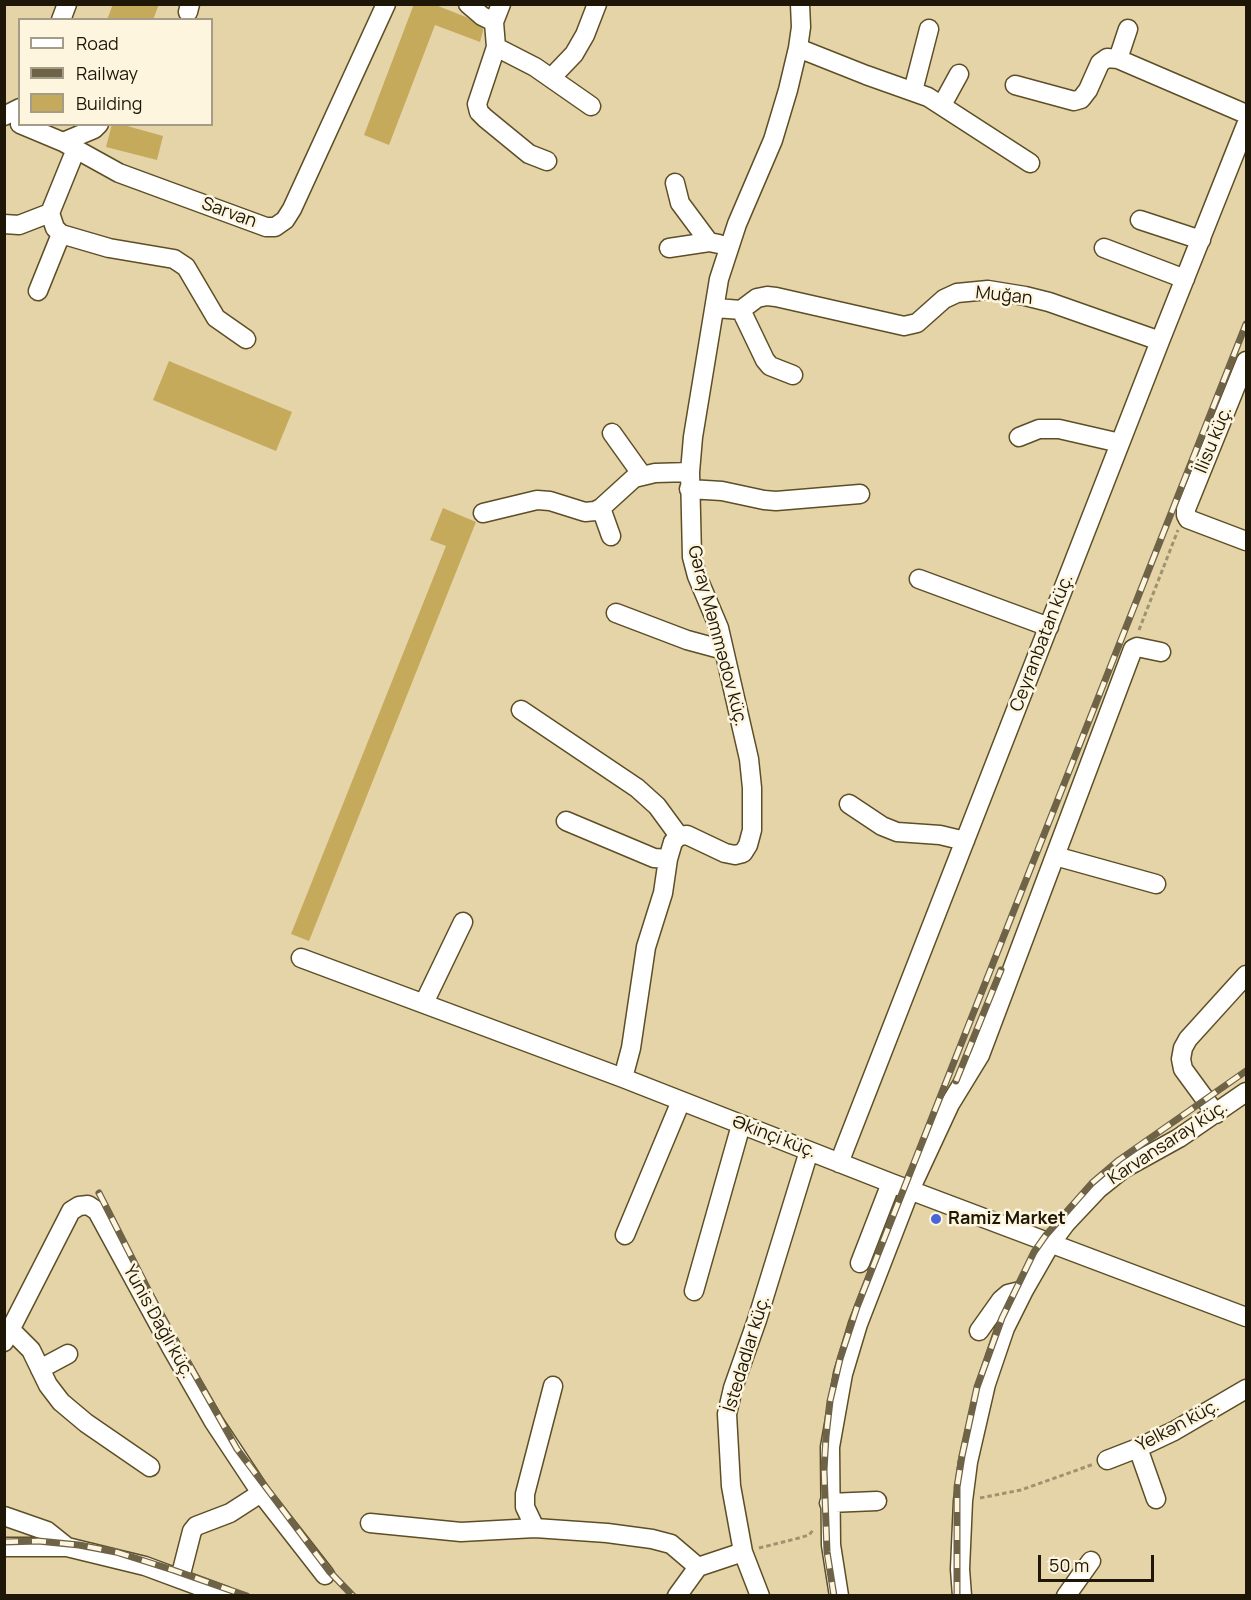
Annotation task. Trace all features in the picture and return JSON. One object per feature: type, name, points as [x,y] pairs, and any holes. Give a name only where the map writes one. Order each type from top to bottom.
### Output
[{"type":"street","name":"Sarvan","points":[[31,126],[119,174],[266,226],[275,227],[285,220],[292,209],[386,4]]},
{"type":"street","points":[[468,4],[482,16],[494,22]]},
{"type":"street","points":[[501,4],[494,22],[496,47],[477,104],[479,112],[529,154],[547,161]]},
{"type":"street","points":[[552,77],[574,54],[585,35],[597,4]]},
{"type":"street","name":"Gəray Məmmədov küç.","points":[[680,836],[687,835],[725,854],[735,855],[742,853],[748,845],[752,830],[749,759],[719,628],[697,576],[692,557],[689,481],[693,437],[719,279],[729,246],[773,140],[798,48],[801,27],[800,4]]},
{"type":"street","points":[[913,91],[929,29]]},
{"type":"street","points":[[1118,59],[1128,29]]},
{"type":"street","points":[[496,47],[535,66],[591,106]]},
{"type":"street","points":[[798,48],[913,91],[942,105],[1030,163]]},
{"type":"street","points":[[1015,85],[1074,101],[1082,99],[1100,63],[1107,58],[1118,59],[1246,114]]},
{"type":"street","points":[[942,105],[959,74]]},
{"type":"street","name":"Ceyranbatan küç.","points":[[839,1163],[1246,125]]},
{"type":"street","points":[[97,126],[70,146],[50,213],[55,228],[61,234],[109,248],[174,259],[186,267],[216,318],[246,339]]},
{"type":"street","points":[[675,183],[680,202],[709,242]]},
{"type":"street","points":[[4,224],[18,225],[50,213]]},
{"type":"street","points":[[1140,220],[1202,240]]},
{"type":"street","points":[[38,291],[61,234]]},
{"type":"street","points":[[669,248],[709,242],[729,246]]},
{"type":"street","points":[[1104,248],[1185,279]]},
{"type":"street","name":"Muğan","points":[[741,310],[756,298],[767,296],[904,326],[917,323],[944,299],[957,293],[988,290],[1049,302],[1160,342]]},
{"type":"street","points":[[716,308],[741,310],[765,360],[771,366],[793,375]]},
{"type":"street","name":"İlisu küç.","points":[[1187,517],[1186,509],[1246,361]]},
{"type":"street","points":[[1019,437],[1039,429],[1059,429],[1120,443]]},
{"type":"street","points":[[612,433],[642,475]]},
{"type":"street","points":[[483,513],[537,500],[550,501],[585,512],[595,511],[634,478],[642,475],[689,481],[764,500],[860,494]]},
{"type":"street","points":[[601,508],[611,536]]},
{"type":"street","points":[[1187,517],[1246,541]]},
{"type":"street","points":[[919,579],[1049,627]]},
{"type":"street","points":[[616,613],[687,640],[724,650]]},
{"type":"street","points":[[839,1596],[831,1545],[830,1447],[843,1374],[858,1324],[910,1190],[950,1104],[980,1054],[1133,650],[1137,647],[1161,652]]},
{"type":"street","points":[[521,710],[637,788],[657,806],[680,836],[673,842],[663,893],[646,947],[631,1048],[623,1078]]},
{"type":"street","points":[[849,804],[882,826],[897,832],[940,835],[965,841]]},
{"type":"street","points":[[566,821],[654,858],[668,859]]},
{"type":"street","points":[[1055,856],[1156,884]]},
{"type":"street","points":[[424,1003],[463,922]]},
{"type":"street","name":"Əkinçi küç.","points":[[301,958],[623,1078],[891,1183],[1246,1317]]},
{"type":"street","points":[[1216,1114],[1183,1069],[1181,1059],[1183,1048],[1188,1039],[1246,975]]},
{"type":"street","name":"Karvansaray küç.","points":[[962,1596],[960,1569],[963,1501],[968,1462],[986,1384],[1005,1328],[1024,1290],[1051,1243],[1082,1205],[1123,1169],[1179,1138],[1246,1092]]},
{"type":"street","points":[[626,1235],[681,1101]]},
{"type":"street","points":[[694,1291],[741,1125]]},
{"type":"street","name":"İstedadlar küç.","points":[[760,1596],[743,1552],[731,1486],[727,1414],[733,1388],[757,1320],[809,1151]]},
{"type":"street","points":[[860,1263],[891,1183]]},
{"type":"street","name":"Yunis Dağlı küç.","points":[[8,1336],[71,1211],[88,1204],[97,1211],[214,1422],[261,1493],[325,1575]]},
{"type":"street","points":[[979,1331],[1001,1300],[1008,1294],[1024,1290]]},
{"type":"street","points":[[8,1336],[31,1350],[48,1385],[61,1402],[86,1424],[150,1467]]},
{"type":"street","points":[[40,1369],[68,1354]]},
{"type":"street","points":[[535,1528],[525,1508],[525,1494],[553,1386]]},
{"type":"street","name":"Yelkən küç.","points":[[1107,1460],[1174,1431],[1246,1389]]},
{"type":"street","points":[[1138,1448],[1156,1499]]},
{"type":"street","points":[[180,1578],[192,1531],[196,1526],[230,1513],[261,1493]]},
{"type":"street","points":[[829,1503],[877,1501]]},
{"type":"street","points":[[4,1516],[47,1531],[67,1547]]},
{"type":"street","points":[[370,1523],[461,1532],[535,1528],[652,1539],[671,1544],[698,1567]]},
{"type":"street","points":[[4,1547],[67,1547],[144,1566],[180,1578],[201,1591],[226,1596]]},
{"type":"street","points":[[676,1596],[698,1567],[743,1552]]},
{"type":"street","points":[[1066,1596],[1091,1561]]},
{"type":"path","points":[[1133,650],[1160,574],[1178,531],[1187,517]]},
{"type":"path","points":[[963,1501],[1021,1490],[1107,1460]]},
{"type":"path","points":[[743,1552],[809,1534],[814,1530],[816,1522]]},
{"type":"building","points":[[113,4],[159,4],[154,18],[108,18]]},
{"type":"building","points":[[414,4],[433,4],[466,17],[483,31],[480,42],[435,25],[389,145],[364,135]]},
{"type":"building","points":[[111,126],[127,126],[163,136],[157,160],[106,147]]},
{"type":"building","points":[[169,361],[292,412],[276,451],[153,400]]},
{"type":"building","points":[[443,508],[476,522],[309,941],[291,934],[446,546],[430,540]]},
{"type":"railway","points":[[834,1596],[827,1552],[824,1470],[830,1401],[840,1359],[857,1307],[1246,324]]},
{"type":"railway","points":[[956,1081],[1001,970]]},
{"type":"railway","points":[[957,1596],[957,1487],[977,1387],[1002,1318],[1034,1252],[1092,1183],[1119,1160],[1246,1071]]},
{"type":"railway","points":[[99,1193],[160,1313],[237,1449],[329,1571],[353,1596]]},
{"type":"railway","points":[[4,1542],[38,1541],[116,1552],[247,1596]]},
{"type":"place","name":"Ramiz Market","points":[[936,1219]]}]
